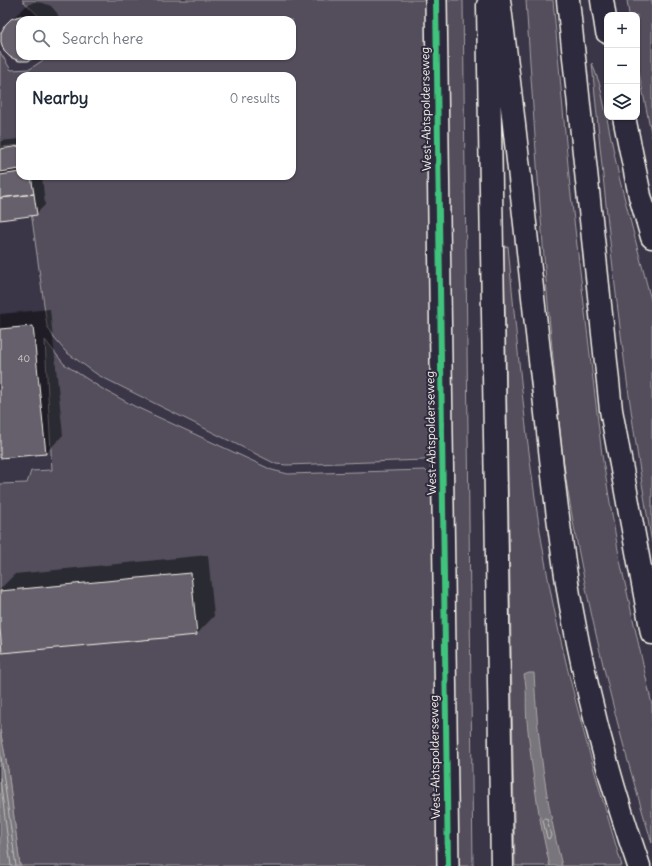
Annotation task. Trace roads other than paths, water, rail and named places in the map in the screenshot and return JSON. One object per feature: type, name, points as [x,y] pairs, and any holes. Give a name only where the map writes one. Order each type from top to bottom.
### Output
[{"type":"highway","points":[[488,0],[502,866]]},
{"type":"highway","points":[[499,0],[513,109],[558,517],[570,601],[584,671],[615,792],[639,866]]},
{"type":"highway","points":[[568,0],[611,410],[652,633]]},
{"type":"highway","points":[[602,0],[604,13]]},
{"type":"highway","points":[[625,120],[640,196],[652,237]]},
{"type":"street","name":"West-Abtspolderseweg","points":[[436,0],[448,866]]},
{"type":"water","points":[[534,673],[537,722],[543,770],[551,818],[562,866],[550,866],[539,812],[526,715],[526,686],[524,675]]},
{"type":"water","points":[[0,730],[8,770],[20,866],[0,866]]}]
